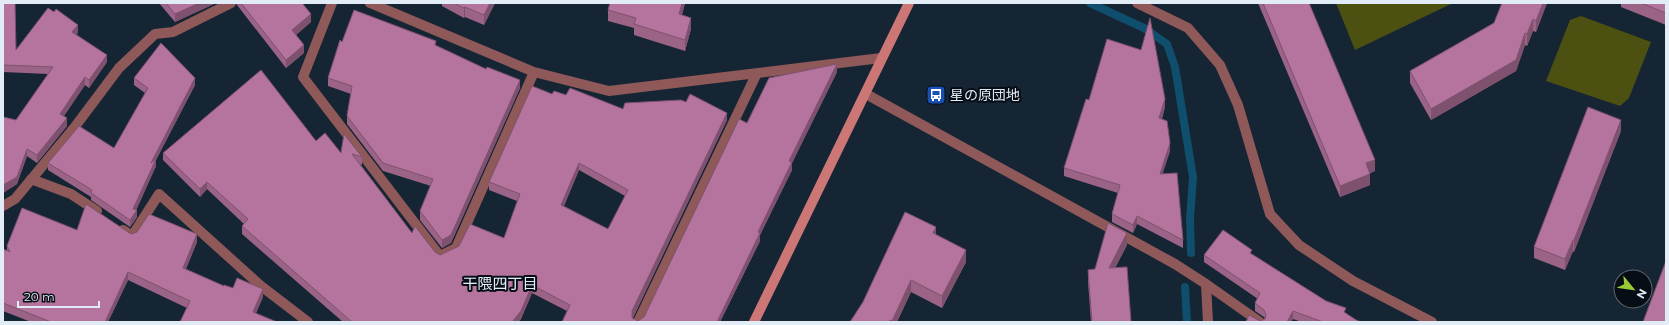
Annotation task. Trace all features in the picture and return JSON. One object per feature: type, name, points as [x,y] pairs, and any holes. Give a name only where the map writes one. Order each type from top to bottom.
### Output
[{"type":"street","points":[[3,206],[15,199],[31,180],[74,128],[119,68],[155,34],[174,32],[232,3]]},
{"type":"street","points":[[332,3],[303,77],[440,256],[456,248],[534,72]]},
{"type":"street","points":[[370,3],[534,72],[608,91],[756,75],[881,58]]},
{"type":"street","points":[[754,322],[909,3]]},
{"type":"street","points":[[1137,3],[1188,28],[1220,64],[1238,105],[1270,214],[1299,246],[1353,281],[1432,322]]},
{"type":"street","points":[[638,322],[756,75]]},
{"type":"street","points":[[866,94],[1175,264],[1260,322]]},
{"type":"street","points":[[31,180],[71,194],[132,236],[159,194],[261,286],[308,322]]},
{"type":"street","points":[[1206,284],[1208,322]]},
{"type":"green space","points":[[1336,3],[1453,3],[1355,50]]},
{"type":"green space","points":[[1581,16],[1651,42],[1629,98],[1620,106],[1546,81],[1570,20]]},
{"type":"building","points":[[3,3],[15,3],[16,50],[48,8],[54,12],[56,9],[78,25],[72,32],[107,55],[89,80],[85,77],[60,114],[67,118],[37,155],[27,149],[17,177],[3,185],[3,117],[16,120],[53,67],[3,65]]},
{"type":"building","points":[[166,3],[199,3],[175,14]]},
{"type":"building","points":[[241,3],[302,3],[311,14],[292,30],[304,45],[286,60]]},
{"type":"building","points":[[454,3],[490,3],[484,15]]},
{"type":"building","points":[[610,3],[682,3],[679,14],[691,18],[685,40],[634,24],[636,18],[608,10]]},
{"type":"building","points":[[1263,3],[1309,3],[1375,160],[1366,163],[1370,174],[1340,186]]},
{"type":"building","points":[[1502,3],[1543,3],[1536,21],[1533,19],[1527,34],[1525,33],[1516,60],[1431,109],[1410,71],[1494,23]]},
{"type":"building","points":[[1641,3],[1666,3],[1666,13]]},
{"type":"building","points":[[354,10],[436,41],[435,45],[486,69],[487,67],[520,80],[451,235],[442,240],[420,211],[433,179],[383,163],[347,116],[352,86],[328,78],[340,40],[342,42]]},
{"type":"building","points":[[1150,18],[1165,99],[1159,118],[1167,121],[1170,143],[1160,174],[1177,173],[1183,240],[1137,216],[1133,225],[1112,214],[1120,185],[1064,168],[1086,99],[1089,100],[1107,39],[1141,50]]},
{"type":"building","points":[[161,43],[195,78],[151,163],[156,159],[133,209],[137,210],[130,220],[91,193],[92,190],[48,163],[79,126],[114,148],[148,88],[134,78]]},
{"type":"building","points":[[837,64],[789,161],[792,162],[717,322],[562,322],[570,305],[532,285],[521,311],[512,322],[352,322],[242,226],[248,219],[207,182],[200,189],[163,153],[261,70],[316,141],[325,133],[341,153],[344,134],[362,157],[352,154],[412,233],[415,226],[435,252],[440,255],[459,246],[470,224],[504,238],[520,194],[489,182],[532,86],[552,94],[554,91],[566,95],[570,88],[623,109],[625,103],[681,100],[686,102],[690,94],[727,113],[632,311],[632,318],[638,321],[644,317],[739,119],[747,123],[769,78]],"holes":[[[579,163],[628,190],[608,229],[561,205]]]},
{"type":"building","points":[[1588,107],[1621,120],[1574,240],[1565,259],[1534,247]]},
{"type":"building","points":[[86,204],[131,234],[137,232],[149,214],[197,234],[183,268],[224,286],[233,288],[237,278],[263,289],[253,312],[277,322],[180,322],[190,301],[128,272],[105,322],[51,322],[3,303],[3,249],[10,252],[7,246],[22,208],[77,230]]},
{"type":"building","points":[[905,212],[936,227],[933,233],[966,250],[942,296],[911,280],[892,321],[850,322],[863,302]]},
{"type":"building","points":[[1108,223],[1127,233],[1109,268],[1127,267],[1131,322],[1092,322],[1088,270],[1095,269]]},
{"type":"building","points":[[1223,230],[1252,250],[1250,253],[1326,301],[1346,308],[1344,312],[1361,322],[1323,322],[1293,311],[1287,322],[1246,322],[1249,315],[1260,321],[1265,319],[1266,315],[1264,310],[1255,303],[1260,293],[1204,255]]},
{"type":"building","points":[[1666,261],[1666,322],[1643,322],[1648,309],[1653,309],[1653,295]]},
{"type":"waterway","points":[[1090,3],[1144,28],[1167,44],[1175,67],[1193,177],[1190,219],[1191,253]]},
{"type":"waterway","points":[[1185,287],[1187,322]]},
{"type":"place","name":"星の原団地","points":[[936,95]]},
{"type":"district","name":"干隈四丁目","points":[[500,283]]}]
